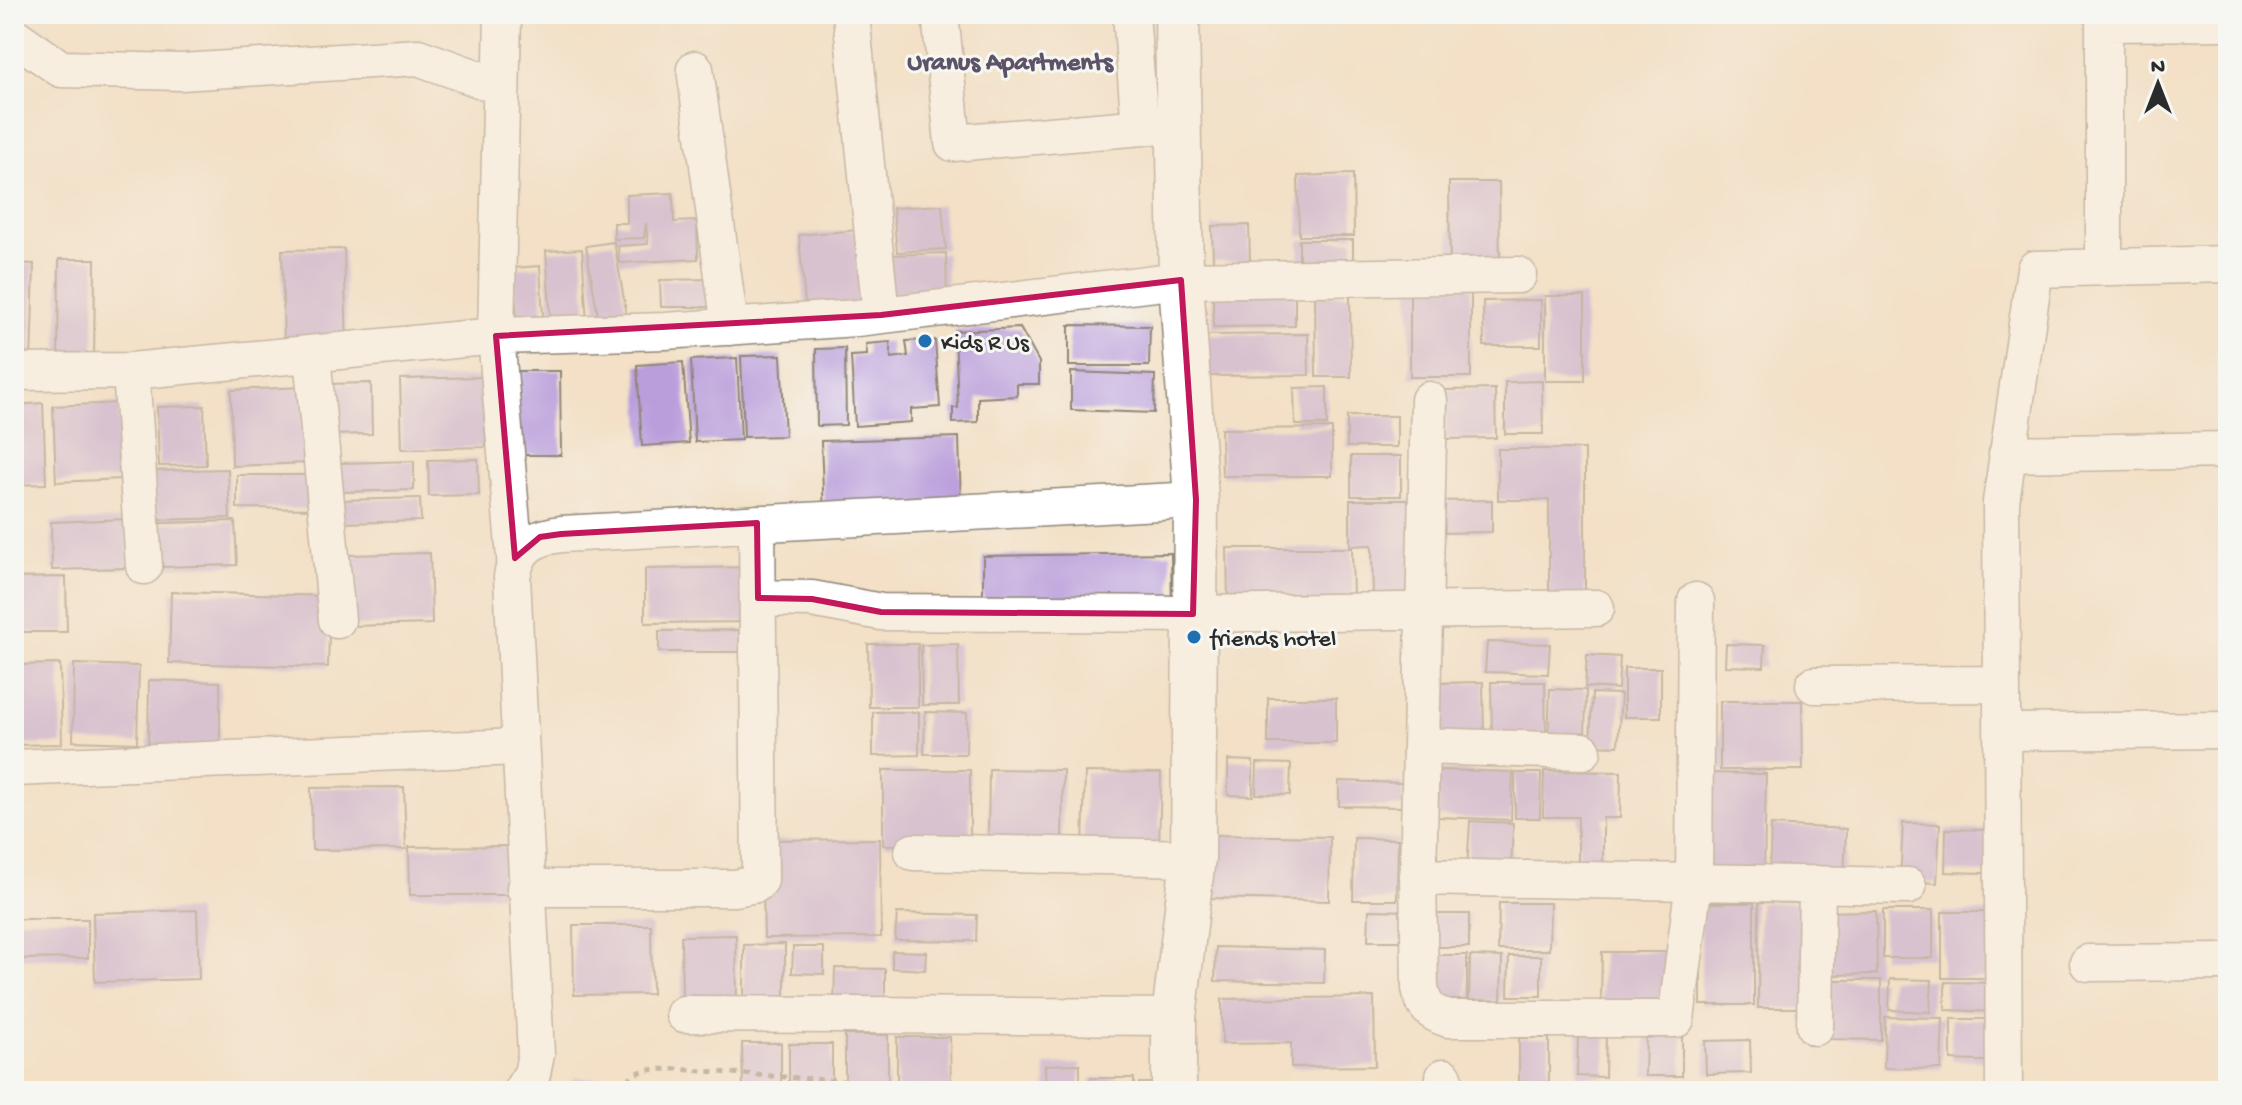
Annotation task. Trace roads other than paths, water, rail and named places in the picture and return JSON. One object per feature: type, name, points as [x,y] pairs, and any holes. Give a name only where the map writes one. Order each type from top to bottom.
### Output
[{"type":"street","points":[[503,14],[496,336],[515,558],[512,577],[518,747],[536,1054],[532,1074],[521,1091]]},
{"type":"street","points":[[851,14],[881,315]]},
{"type":"street","points":[[940,14],[953,143],[1160,126]]},
{"type":"street","points":[[1131,14],[1160,126],[1181,280],[1196,500],[1193,858],[1174,1017],[1174,1091]]},
{"type":"street","points":[[1160,126],[1177,14]]},
{"type":"street","points":[[2104,267],[2104,23],[2228,22]]},
{"type":"street","points":[[14,36],[61,69],[181,72],[418,57],[501,87]]},
{"type":"street","points":[[695,69],[730,327]]},
{"type":"street","points":[[2004,1091],[2001,502],[2035,269],[2228,264]]},
{"type":"street","points":[[14,372],[131,371],[496,336],[730,327],[881,315],[1181,280],[1518,275]]},
{"type":"street","points":[[312,355],[337,620]]},
{"type":"street","points":[[131,371],[144,566]]},
{"type":"street","points":[[1429,400],[1418,877],[1422,1003],[1433,1014],[1448,1019],[1676,1019],[1694,882],[1696,601]]},
{"type":"street","points":[[2007,454],[2228,450]]},
{"type":"street","points":[[515,558],[525,545],[540,537],[561,534],[1196,500]]},
{"type":"street","points":[[525,888],[735,888],[756,884],[760,880],[757,523]]},
{"type":"street","points":[[758,598],[812,599],[881,612],[1425,613],[1596,608]]},
{"type":"street","points":[[1814,685],[2001,684]]},
{"type":"street","points":[[2002,732],[2228,730]]},
{"type":"street","points":[[1421,746],[1583,751]]},
{"type":"street","points":[[14,768],[518,747]]},
{"type":"street","points":[[913,852],[1193,858]]},
{"type":"street","points":[[1418,877],[1908,886]]},
{"type":"street","points":[[1815,1027],[1817,884]]},
{"type":"street","points":[[2088,963],[2228,962]]},
{"type":"street","points":[[684,1014],[1174,1017]]},
{"type":"place","name":"Kids R Us","points":[[925,341]]},
{"type":"place","name":"friends hotel","points":[[1194,637]]},
{"type":"district","name":"Uranus Apartments","points":[[1010,60]]}]
